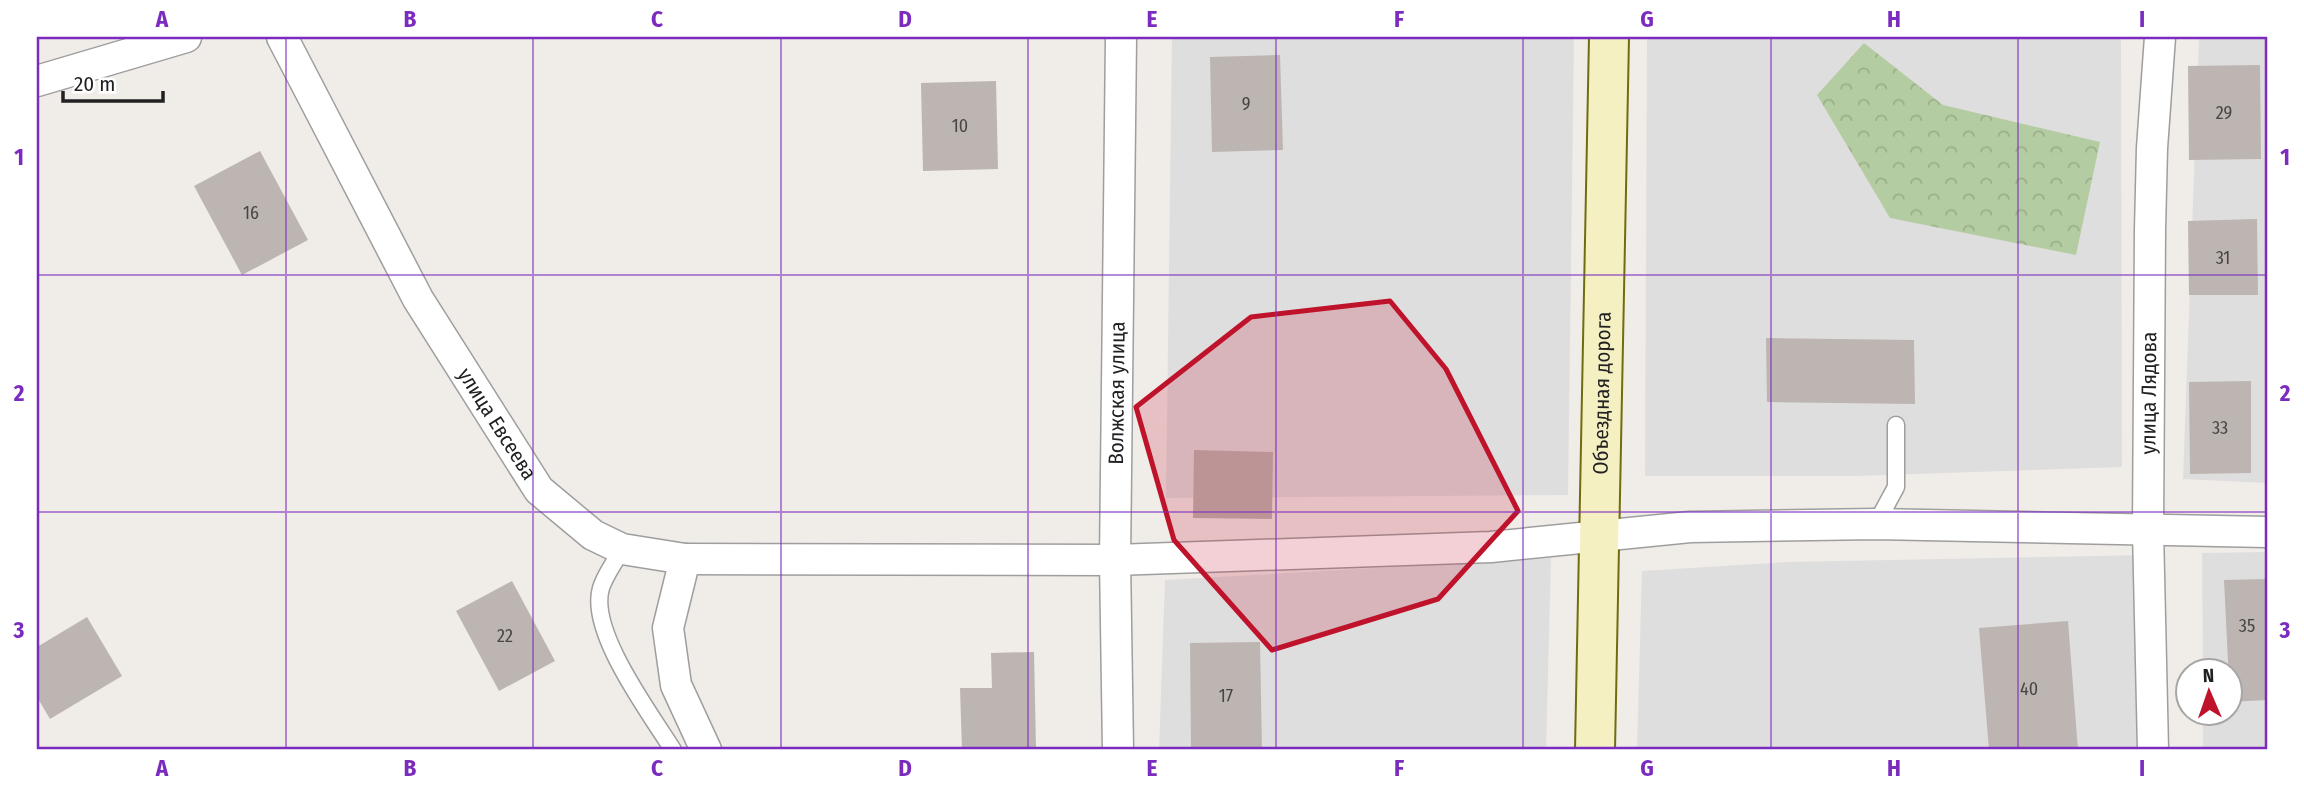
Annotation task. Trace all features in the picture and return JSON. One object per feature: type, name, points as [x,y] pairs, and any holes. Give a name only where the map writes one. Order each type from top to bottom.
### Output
[{"type":"main road","name":"Объездная дорога","points":[[1595,750],[1609,37]]},
{"type":"street","points":[[37,82],[186,37]]},
{"type":"street","name":"улица Евсеева","points":[[282,37],[418,299],[538,490],[593,536],[622,550],[684,559],[1115,560],[1491,547],[1690,527],[1876,524],[2267,532]]},
{"type":"street","name":"Волжская улица","points":[[1118,750],[1115,560],[1121,37]]},
{"type":"street","name":"улица Лядова","points":[[2153,750],[2148,530],[2150,230],[2152,148],[2160,37]]},
{"type":"street","points":[[684,559],[668,628],[676,685],[706,750]]},
{"type":"lane","points":[[1876,524],[1896,487],[1896,425]]},
{"type":"lane","points":[[622,550],[601,589],[599,615],[608,645],[673,750]]},
{"type":"highlighted area","points":[[1390,301],[1446,369],[1518,511],[1438,599],[1272,650],[1174,540],[1136,407],[1251,317]]},
{"type":"shaded area","points":[[1172,37],[1574,37],[1568,495],[1166,498]]},
{"type":"shaded area","points":[[1647,37],[2121,37],[2122,467],[1855,476],[1645,476]]},
{"type":"shaded area","points":[[2199,37],[2267,37],[2267,483],[2183,479]]},
{"type":"shaded area","points":[[2267,552],[2267,750],[2203,750],[2203,728],[2244,728],[2244,658],[2203,658],[2202,553]]},
{"type":"shaded area","points":[[2147,555],[2144,750],[1637,750],[1642,571],[1787,562]]},
{"type":"shaded area","points":[[1551,558],[1546,750],[1159,750],[1165,580]]},
{"type":"green space","points":[[1864,43],[1943,105],[2100,142],[2076,255],[1890,218],[1817,95]]},
{"type":"building","points":[[1280,55],[1283,150],[1212,152],[1210,57]]},
{"type":"building","points":[[2260,65],[2261,159],[2189,160],[2188,66]]},
{"type":"building","points":[[996,81],[998,169],[923,171],[921,83]]},
{"type":"building","points":[[260,151],[308,240],[242,275],[194,186]]},
{"type":"building","points":[[2257,219],[2258,295],[2189,295],[2188,221]]},
{"type":"building","points":[[1766,338],[1914,340],[1915,404],[1767,402]]},
{"type":"building","points":[[2251,381],[2251,473],[2190,474],[2189,382]]},
{"type":"building","points":[[1194,450],[1273,452],[1272,519],[1193,518]]},
{"type":"building","points":[[2267,579],[2267,700],[2244,701],[2244,658],[2228,658],[2224,580]]},
{"type":"building","points":[[512,581],[555,661],[499,691],[456,611]]},
{"type":"building","points":[[87,617],[122,676],[50,719],[37,697],[37,647]]},
{"type":"building","points":[[2068,621],[2078,750],[1989,750],[1979,628]]},
{"type":"building","points":[[1260,642],[1262,750],[1191,750],[1190,643]]},
{"type":"building","points":[[1034,652],[1036,749],[962,750],[960,688],[992,688],[991,653]]}]
